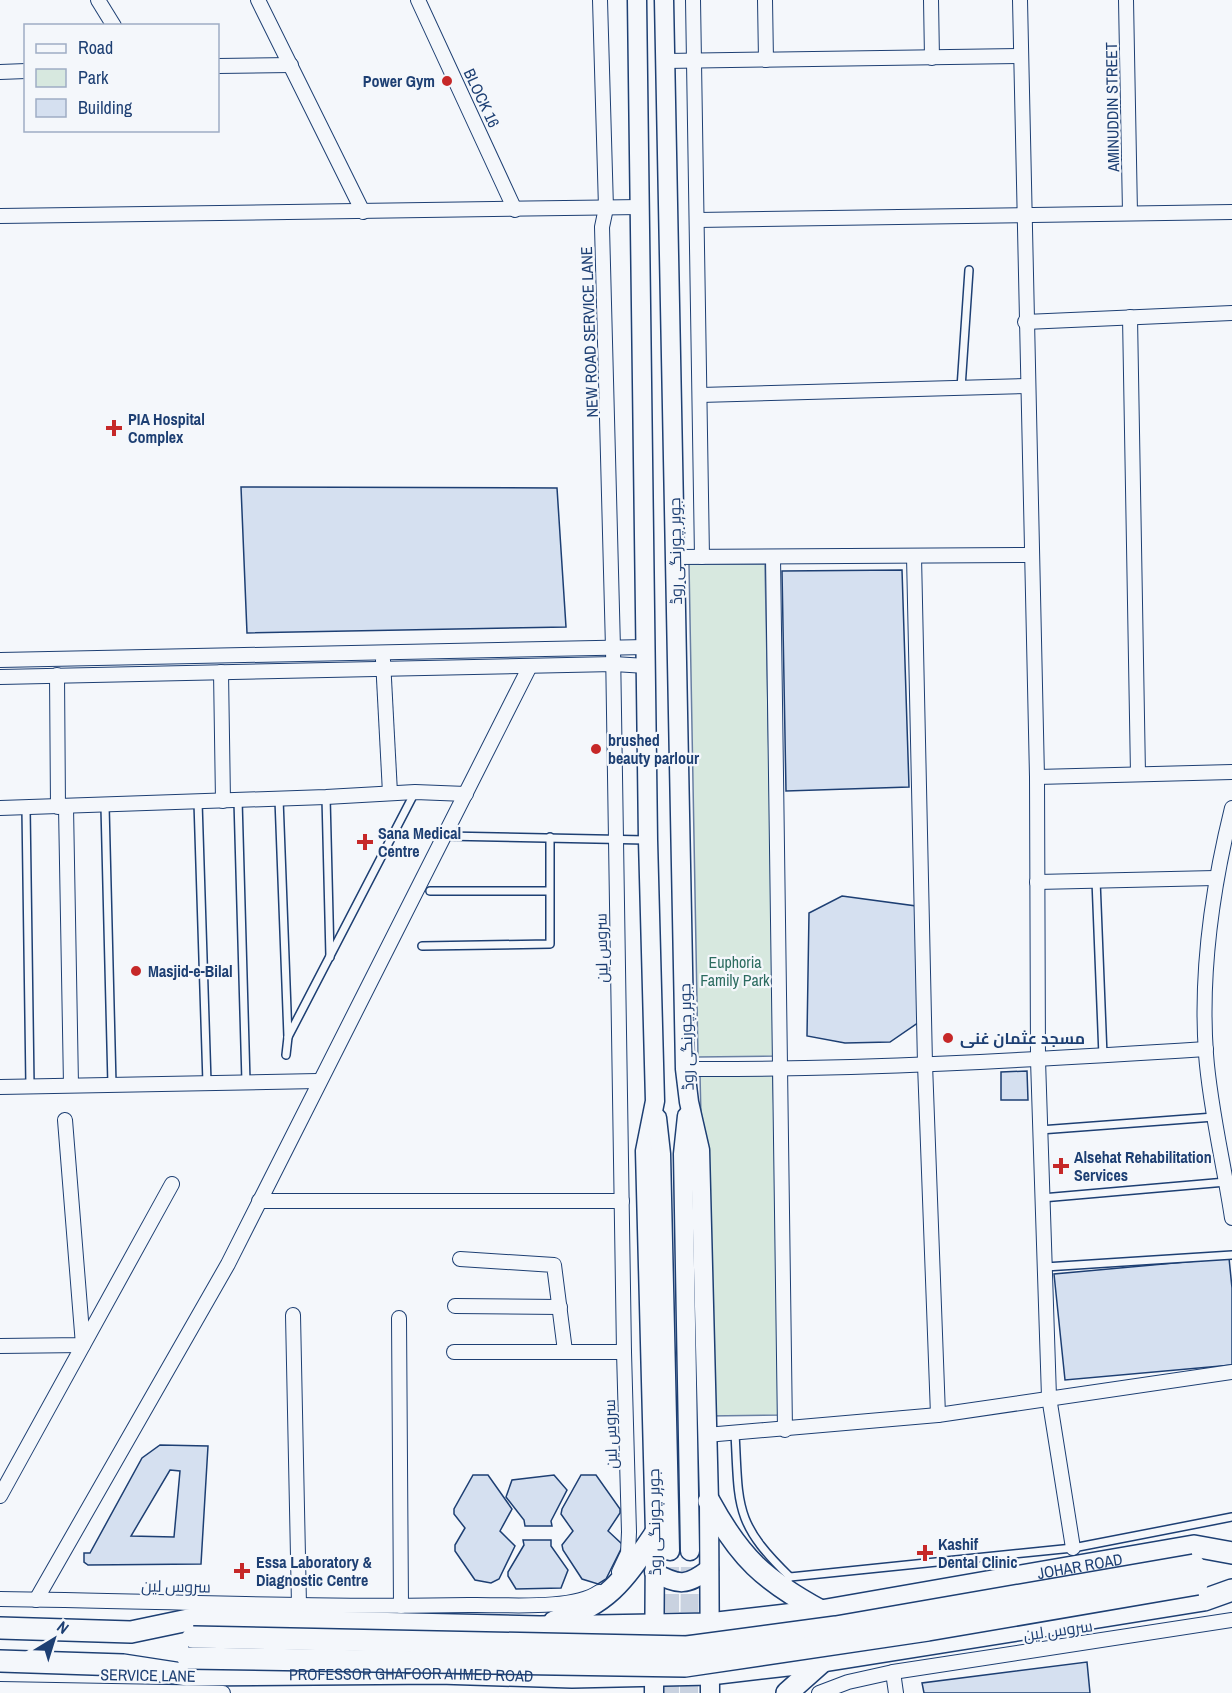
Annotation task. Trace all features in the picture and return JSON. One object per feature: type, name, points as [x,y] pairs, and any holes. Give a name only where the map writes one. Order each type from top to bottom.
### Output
[{"type":"main road","name":"جوہر چورنگی روڈ","points":[[637,0],[648,840],[655,1101],[661,1154],[670,1551]]},
{"type":"main road","name":"جوہر چورنگی روڈ","points":[[664,0],[685,1069],[689,1102],[700,1150],[709,1501],[710,1684]]},
{"type":"main road","points":[[641,278],[669,278]]},
{"type":"main road","points":[[641,317],[670,315]]},
{"type":"main road","name":"جوہر چورنگی روڈ","points":[[655,1101],[645,1151],[655,1534]]},
{"type":"main road","name":"جوہر چورنگی روڈ","points":[[689,1102],[683,1166],[690,1551]]},
{"type":"main road","points":[[709,1501],[743,1555],[785,1583],[820,1611]]},
{"type":"main road","points":[[540,1627],[582,1612],[603,1599],[640,1561],[655,1534]]},
{"type":"main road","name":"JOHAR ROAD","points":[[131,1632],[193,1619],[540,1627],[710,1624],[820,1611],[1194,1546],[1232,1553]]},
{"type":"main road","points":[[123,1665],[188,1658],[685,1666],[975,1623],[1196,1574],[1232,1559]]},
{"type":"main road","name":"جوہر چورنگی روڈ","points":[[640,1561],[655,1626],[655,1685]]},
{"type":"main road","points":[[640,1561],[677,1582],[688,1582],[709,1569]]},
{"type":"main road","points":[[0,1628],[131,1632],[193,1637],[687,1647],[1196,1574],[1232,1581]]},
{"type":"main road","points":[[797,1689],[823,1660],[1204,1600],[1232,1590]]},
{"type":"main road","name":"PROFESSOR GHAFOOR AHMED ROAD","points":[[0,1661],[123,1665],[188,1675],[439,1673],[572,1677],[655,1685],[710,1684],[823,1660]]},
{"type":"main road","points":[[572,1677],[590,1693]]},
{"type":"street","points":[[98,0],[113,24]]},
{"type":"street","points":[[258,0],[363,212]]},
{"type":"street","name":"BLOCK 16","points":[[418,0],[516,210]]},
{"type":"street","name":"NEW ROAD SERVICE LANE","points":[[600,0],[606,208],[602,227],[614,664]]},
{"type":"street","points":[[693,0],[702,557]]},
{"type":"street","points":[[765,0],[766,60]]},
{"type":"street","points":[[931,0],[932,58]]},
{"type":"street","points":[[1020,0],[1022,214],[1036,777],[1038,1060],[1048,1397],[1073,1548]]},
{"type":"street","name":"AMINUDDIN STREET","points":[[1126,0],[1130,213]]},
{"type":"street","points":[[666,61],[1020,56]]},
{"type":"street","points":[[219,66],[291,65]]},
{"type":"street","points":[[0,72],[24,71]]},
{"type":"street","points":[[0,216],[641,207]]},
{"type":"street","points":[[697,220],[1232,212]]},
{"type":"street","points":[[1026,322],[1232,313]]},
{"type":"street","points":[[1130,317],[1138,774]]},
{"type":"street","points":[[700,394],[1027,386]]},
{"type":"street","points":[[675,557],[1032,555]]},
{"type":"street","points":[[914,556],[925,1064],[938,1415]]},
{"type":"street","points":[[773,557],[785,1430]]},
{"type":"street","points":[[0,660],[614,648],[646,656]]},
{"type":"street","points":[[382,652],[390,793]]},
{"type":"street","points":[[0,676],[614,664],[646,656]]},
{"type":"street","name":"سروس لین","points":[[0,1599],[401,1606],[559,1603],[592,1596],[616,1576],[640,1561],[624,1352],[614,664]]},
{"type":"street","points":[[36,1600],[211,1296],[530,666]]},
{"type":"street","points":[[221,672],[223,801]]},
{"type":"street","points":[[57,675],[71,1085]]},
{"type":"street","points":[[1036,777],[1232,772]]},
{"type":"street","points":[[0,808],[326,798],[415,792],[466,794]]},
{"type":"street","points":[[1232,808],[1215,878],[1205,969],[1206,1049],[1232,1218]]},
{"type":"street","points":[[1037,882],[1215,878]]},
{"type":"street","points":[[685,1069],[779,1069],[1038,1060],[1206,1049]]},
{"type":"street","points":[[0,1087],[318,1081]]},
{"type":"street","points":[[65,1120],[83,1345]]},
{"type":"street","points":[[0,1496],[172,1184]]},
{"type":"street","points":[[259,1201],[622,1201]]},
{"type":"street","points":[[459,1259],[551,1264],[556,1268],[565,1351]]},
{"type":"street","points":[[455,1306],[560,1307]]},
{"type":"street","points":[[293,1315],[299,1605]]},
{"type":"street","points":[[399,1318],[401,1606]]},
{"type":"street","points":[[0,1346],[83,1345]]},
{"type":"street","points":[[454,1352],[624,1352]]},
{"type":"street","points":[[706,1435],[785,1430],[938,1415],[1048,1397],[1232,1372]]},
{"type":"street","name":"سروس لین","points":[[819,1693],[848,1682],[893,1672],[1232,1620]]},
{"type":"street","points":[[893,1672],[896,1693]]},
{"type":"street","name":"SERVICE LANE","points":[[0,1689],[223,1693]]},
{"type":"lane","points":[[961,388],[969,270]]},
{"type":"lane","points":[[288,1036],[330,960],[415,792]]},
{"type":"lane","points":[[326,798],[330,960]]},
{"type":"lane","points":[[279,799],[288,1036],[286,1055]]},
{"type":"lane","points":[[238,800],[246,1082]]},
{"type":"lane","points":[[198,802],[207,1083]]},
{"type":"lane","points":[[105,806],[112,1085]]},
{"type":"lane","points":[[26,808],[30,1086]]},
{"type":"lane","points":[[445,836],[648,840]]},
{"type":"lane","points":[[422,946],[550,944],[548,891],[550,837]]},
{"type":"lane","points":[[1096,880],[1103,1056]]},
{"type":"lane","points":[[430,891],[548,891]]},
{"type":"lane","points":[[1040,1130],[1216,1116]]},
{"type":"lane","points":[[1042,1198],[1226,1182]]},
{"type":"lane","points":[[1045,1267],[1232,1255]]},
{"type":"lane","points":[[735,1433],[738,1501],[744,1520],[753,1539],[785,1583],[1073,1548],[1232,1517]]},
{"type":"green space","name":"Euphoria Family Park","points":[[689,564],[765,564],[775,1056],[698,1057]]},
{"type":"green space","points":[[773,1073],[781,1415],[708,1416],[700,1075]]},
{"type":"building","points":[[241,487],[557,488],[566,627],[247,633]]},
{"type":"building","points":[[902,570],[909,787],[786,791],[782,571]]},
{"type":"building","points":[[842,896],[916,906],[919,1022],[890,1042],[845,1043],[807,1036],[809,913]]},
{"type":"building","points":[[1027,1071],[1028,1100],[1001,1100],[1001,1072]]},
{"type":"building","points":[[1229,1258],[1232,1288],[1232,1365],[1065,1380],[1054,1274]]},
{"type":"building","points":[[160,1445],[208,1446],[201,1564],[88,1565],[84,1562],[84,1553],[90,1553],[142,1458]],"holes":[[[170,1470],[180,1471],[174,1537],[131,1536]]]},
{"type":"building","points":[[473,1475],[488,1475],[512,1509],[500,1531],[515,1546],[499,1579],[491,1583],[475,1580],[455,1551],[455,1545],[465,1528],[454,1514],[454,1509]]},
{"type":"building","points":[[554,1475],[567,1490],[551,1521],[552,1526],[525,1526],[524,1520],[506,1497],[512,1480]]},
{"type":"building","points":[[581,1475],[596,1475],[620,1509],[620,1513],[608,1531],[623,1545],[606,1579],[598,1584],[582,1579],[562,1545],[573,1531],[561,1514],[562,1509]]},
{"type":"building","points":[[523,1540],[551,1540],[551,1546],[568,1570],[561,1588],[516,1589],[508,1572],[524,1545]]},
{"type":"building","points":[[1087,1662],[1090,1693],[924,1693],[922,1683]]},
{"type":"tunnel","points":[[670,1551],[670,1693]]},
{"type":"tunnel","points":[[689,1693],[690,1551]]},
{"type":"place","name":"Power Gym","points":[[447,81]]},
{"type":"place","name":"PIA Hospital Complex","points":[[114,428]]},
{"type":"place","name":"brushed beauty parlour","points":[[596,749]]},
{"type":"place","name":"Sana Medical Centre","points":[[365,842]]},
{"type":"place","name":"Masjid-e-Bilal","points":[[136,971]]},
{"type":"place","name":"مسجد عثمان غنی","points":[[948,1038]]},
{"type":"place","name":"Alsehat Rehabilitation Services","points":[[1061,1166]]},
{"type":"place","name":"Kashif Dental Clinic","points":[[925,1553]]},
{"type":"place","name":"Essa Laboratory & Diagnostic Centre","points":[[242,1571]]}]
